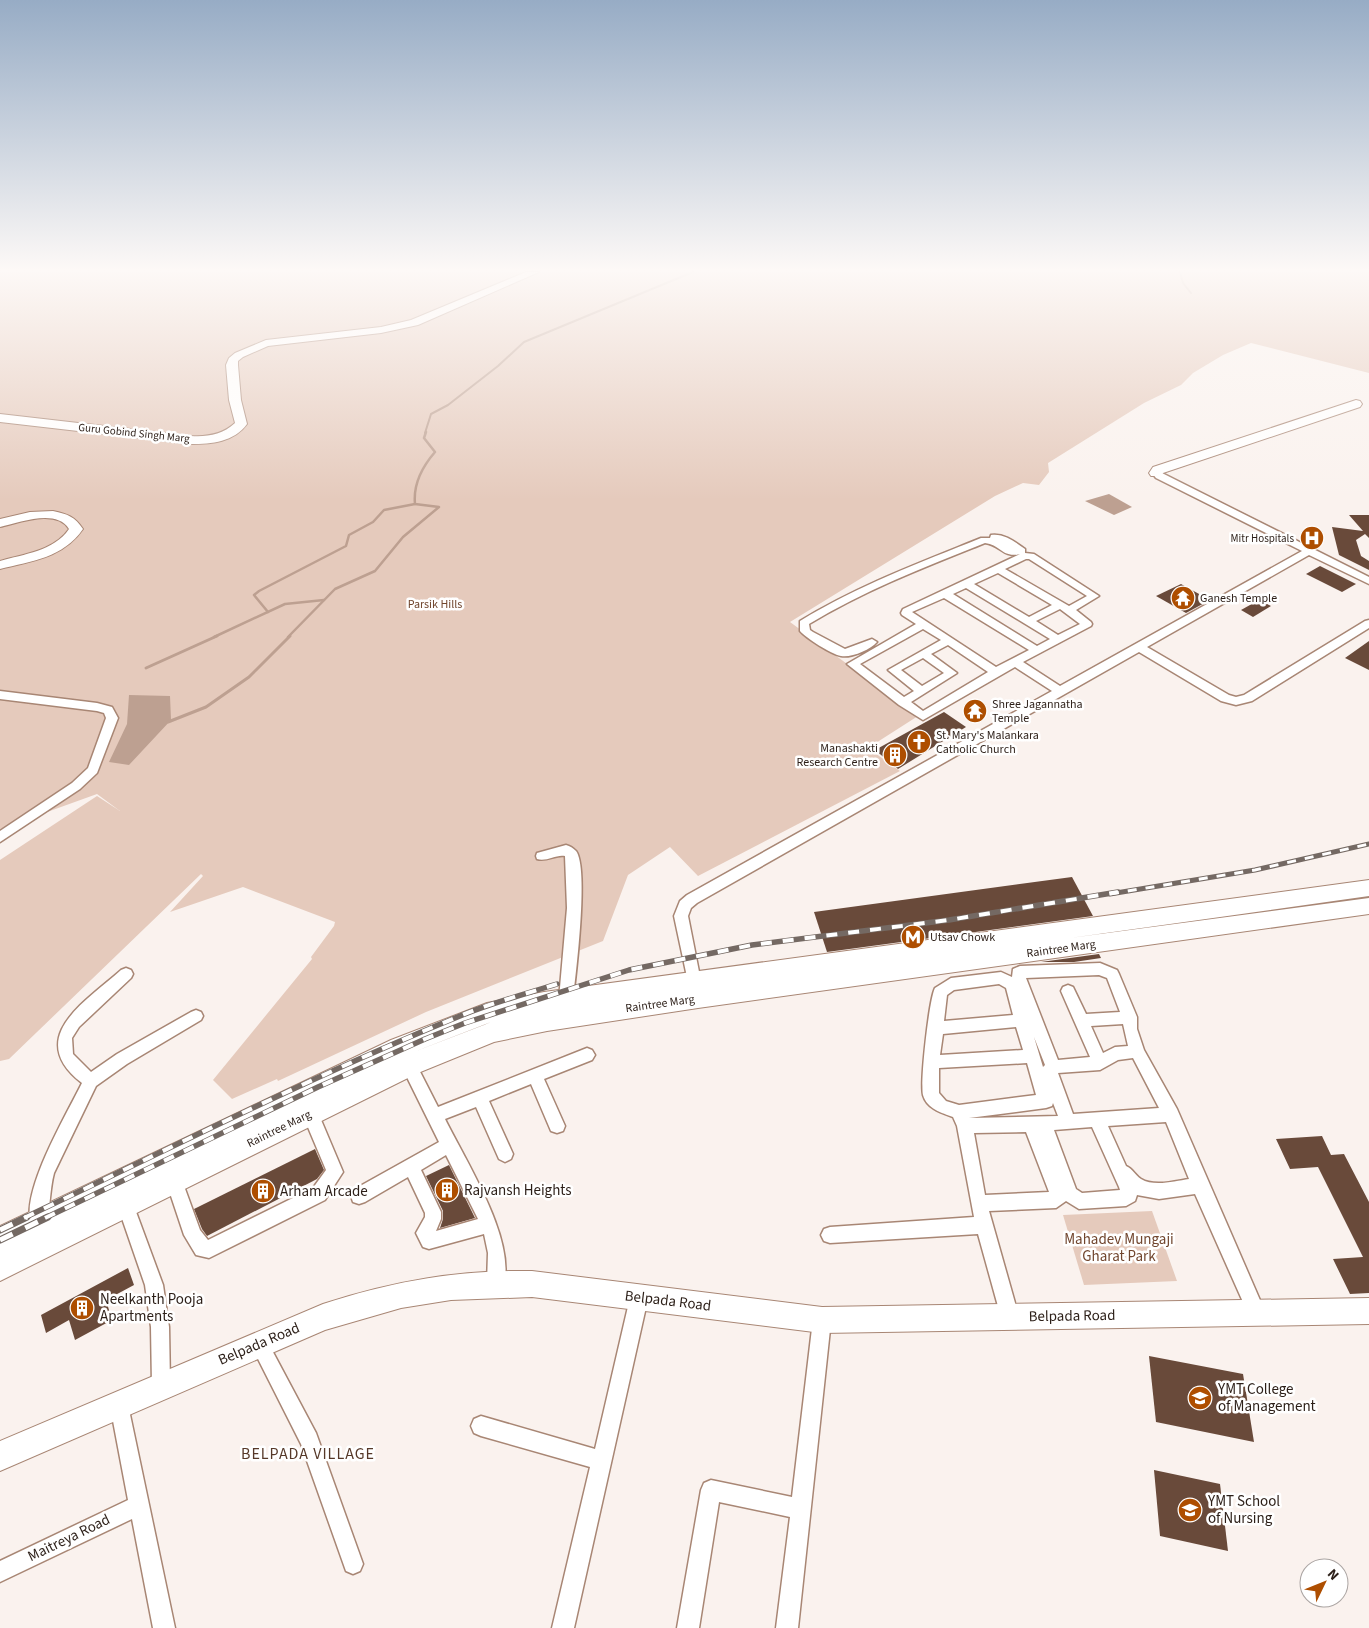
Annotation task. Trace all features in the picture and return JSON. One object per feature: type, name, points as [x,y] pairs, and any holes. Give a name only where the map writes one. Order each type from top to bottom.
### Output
[{"type":"main road","name":"Raintree Marg","points":[[0,1240],[118,1183],[405,1056],[492,1032],[696,989],[1369,888]]},
{"type":"main road","name":"Raintree Marg","points":[[0,1267],[310,1114],[405,1056],[448,1026],[487,1013],[566,999],[696,989],[1369,906]]},
{"type":"street","name":"Guru Gobind Singh Marg","points":[[0,418],[190,440],[219,438],[232,432],[241,424],[235,400],[233,360],[243,352],[255,348]]},
{"type":"street","points":[[1156,473],[1356,404]]},
{"type":"street","points":[[1156,473],[1369,580]]},
{"type":"street","points":[[0,523],[32,515],[61,516],[70,519],[76,529],[72,539],[58,547],[0,565]]},
{"type":"street","points":[[921,622],[854,651],[844,653],[808,634],[805,631],[804,623],[829,607],[877,583],[984,540],[994,541],[1011,553],[1022,550],[1003,539],[994,537]]},
{"type":"street","points":[[696,989],[681,916],[685,904],[692,899],[1310,551]]},
{"type":"street","points":[[996,672],[906,613],[907,611],[1024,556],[1031,556],[1094,596],[1029,621]]},
{"type":"street","points":[[921,622],[852,664],[920,714],[927,715],[996,672],[1088,624],[1064,607],[998,569]]},
{"type":"street","points":[[967,584],[1058,639]]},
{"type":"street","points":[[945,594],[1036,650]]},
{"type":"street","points":[[1138,647],[1225,698],[1236,701],[1248,698],[1369,623]]},
{"type":"street","points":[[922,691],[892,670],[949,640]]},
{"type":"street","points":[[903,702],[952,673],[923,653]]},
{"type":"street","points":[[1015,662],[1060,691]]},
{"type":"street","points":[[0,695],[97,707],[108,710],[112,718],[93,770],[76,786],[0,837]]},
{"type":"street","points":[[542,856],[566,850],[571,854],[574,932],[566,999]]},
{"type":"street","points":[[1053,1067],[1018,973],[1059,969],[1100,969],[1107,971],[1112,974],[1130,1017],[1130,1029],[1137,1050],[1171,1114],[1257,1314]]},
{"type":"street","points":[[91,1081],[72,1065],[65,1054],[64,1038],[70,1028],[97,999],[126,974]]},
{"type":"street","points":[[962,1119],[1042,1102],[1046,1099],[1012,985],[1001,978],[951,984],[940,992],[930,1095],[941,1106],[962,1119],[1042,1124],[1171,1114]]},
{"type":"street","points":[[1068,991],[1100,1063]]},
{"type":"street","points":[[38,1221],[42,1185],[46,1172],[91,1081],[122,1059],[196,1016]]},
{"type":"street","points":[[1081,1021],[1130,1017]]},
{"type":"street","points":[[936,1028],[1022,1020]]},
{"type":"street","points":[[1068,1122],[1049,1071],[1053,1067],[1100,1063],[1115,1054],[1137,1050]]},
{"type":"street","points":[[435,1116],[587,1055]]},
{"type":"street","points":[[405,1056],[490,1224],[497,1249],[499,1266],[496,1283]]},
{"type":"street","points":[[932,1062],[1032,1056]]},
{"type":"street","points":[[535,1076],[558,1126]]},
{"type":"street","points":[[480,1098],[505,1154]]},
{"type":"street","points":[[981,1213],[1059,1198],[1042,1124],[1042,1102]]},
{"type":"street","points":[[174,1181],[192,1235],[202,1249],[209,1249],[319,1194],[323,1189],[328,1178],[335,1172],[310,1114]]},
{"type":"street","points":[[962,1119],[981,1213],[1010,1317]]},
{"type":"street","points":[[1042,1124],[1070,1194],[1074,1198],[1079,1201],[1126,1198],[1129,1196],[1127,1187],[1099,1120]]},
{"type":"street","points":[[1099,1120],[1128,1178],[1134,1185],[1149,1191],[1200,1185]]},
{"type":"street","points":[[359,1196],[450,1145]]},
{"type":"street","points":[[411,1167],[432,1212],[433,1219],[425,1233],[429,1241],[490,1224]]},
{"type":"street","points":[[118,1183],[154,1285],[160,1327],[161,1385]]},
{"type":"street","points":[[830,1235],[1001,1210]]},
{"type":"street","name":"Belpada Road","points":[[0,1456],[322,1317],[366,1303],[412,1292],[455,1285],[532,1284],[822,1320],[1369,1311]]},
{"type":"street","points":[[563,1628],[639,1298]]},
{"type":"street","points":[[787,1628],[822,1320]]},
{"type":"street","points":[[260,1345],[309,1440],[353,1564]]},
{"type":"street","points":[[118,1405],[164,1628]]},
{"type":"street","points":[[481,1426],[602,1461]]},
{"type":"street","points":[[688,1628],[711,1490],[801,1509]]},
{"type":"street","name":"Maitreya Road","points":[[0,1572],[139,1505]]},
{"type":"green space","name":"Parsik Hills","points":[[0,348],[1239,348],[1223,355],[1193,373],[1181,385],[1144,403],[1048,463],[1049,472],[1039,485],[1023,483],[995,496],[790,622],[918,716],[868,748],[900,771],[698,876],[670,847],[628,875],[603,941],[426,1012],[278,1081],[277,1079],[232,1099],[213,1080],[312,959],[311,957],[335,922],[243,887],[170,912],[203,876],[201,874],[9,1059],[0,1061],[0,860],[97,796],[120,811],[97,794],[0,829]]},
{"type":"green space","name":"Parsik Hills","points":[[1271,348],[1369,348],[1369,373]]},
{"type":"green space","name":"Mahadev Mungaji Gharat Park","points":[[1152,1211],[1177,1281],[1084,1285],[1063,1215]]},
{"type":"shaded area","points":[[1109,494],[1132,507],[1114,515],[1085,501]]},
{"type":"shaded area","points":[[129,695],[170,696],[171,720],[129,765],[109,762],[127,724]]},
{"type":"building","points":[[1349,515],[1369,515],[1369,538],[1365,534],[1356,540],[1361,556],[1369,561],[1369,570],[1339,555],[1332,527],[1363,531]]},
{"type":"building","points":[[1320,566],[1356,584],[1342,592],[1306,574]]},
{"type":"building","name":"Ganesh Temple","points":[[1181,584],[1210,600],[1186,613],[1156,596]]},
{"type":"building","points":[[1259,600],[1271,606],[1253,617],[1241,610]]},
{"type":"building","points":[[1369,641],[1369,670],[1345,658]]},
{"type":"building","points":[[944,712],[966,727],[898,769],[875,750]]},
{"type":"building","name":"Utsav Chowk","points":[[1072,877],[1093,916],[827,952],[814,912]]},
{"type":"building","points":[[1099,954],[1101,958],[1074,962],[1041,962]]},
{"type":"building","points":[[1322,1136],[1331,1155],[1344,1154],[1369,1202],[1369,1293],[1350,1294],[1333,1259],[1363,1257],[1318,1167],[1290,1169],[1276,1139]]},
{"type":"building","name":"Arham Arcade","points":[[315,1149],[324,1170],[317,1179],[207,1236],[194,1209]]},
{"type":"building","name":"Rajvansh Heights","points":[[449,1165],[475,1218],[440,1228],[443,1211],[426,1176]]},
{"type":"building","name":"Neelkanth Pooja Apartments","points":[[128,1268],[134,1285],[106,1300],[112,1320],[75,1340],[69,1320],[46,1333],[41,1315]]},
{"type":"building","name":"YMT College of Management","points":[[1149,1356],[1243,1374],[1254,1442],[1156,1422]]},
{"type":"building","name":"YMT School of Nursing","points":[[1154,1470],[1220,1484],[1228,1551],[1160,1536]]},
{"type":"waterway","points":[[425,433],[431,414],[448,405],[498,366],[518,348]]},
{"type":"waterway","points":[[415,504],[415,490],[419,476],[435,452],[424,438],[426,432]]},
{"type":"waterway","points":[[268,612],[254,595],[259,591],[346,546],[349,535],[373,522],[384,510],[415,504]]},
{"type":"waterway","points":[[288,637],[335,589],[375,571],[403,537],[439,507],[415,504]]},
{"type":"waterway","points":[[268,612],[285,604],[324,600]]},
{"type":"waterway","points":[[214,637],[268,612]]},
{"type":"waterway","points":[[146,668],[217,636]]},
{"type":"waterway","points":[[168,722],[206,707],[249,677],[290,636]]},
{"type":"railway","points":[[1110,894],[1255,870],[1369,844]]},
{"type":"railway","points":[[45,1218],[318,1087],[425,1039],[465,1023],[629,970],[752,945],[949,920],[1118,892]]},
{"type":"railway","points":[[24,1218],[350,1063],[472,1011],[557,984]]},
{"type":"railway","points":[[0,1230],[27,1217]]},
{"type":"railway","points":[[0,1240],[48,1217]]},
{"type":"place","name":"Mitr Hospitals","points":[[1312,538]]},
{"type":"place","name":"Ganesh Temple","points":[[1183,598]]},
{"type":"place","name":"Shree Jagannatha Temple","points":[[975,711]]},
{"type":"place","name":"St. Mary's Malankara Catholic Church","points":[[919,742]]},
{"type":"place","name":"Manashakti Research Centre","points":[[895,755]]},
{"type":"place","name":"Utsav Chowk","points":[[913,937]]},
{"type":"place","name":"Rajvansh Heights","points":[[447,1190]]},
{"type":"place","name":"Arham Arcade","points":[[263,1191]]},
{"type":"place","name":"Neelkanth Pooja Apartments","points":[[82,1308]]},
{"type":"place","name":"YMT College of Management","points":[[1200,1398]]},
{"type":"place","name":"YMT School of Nursing","points":[[1190,1510]]},
{"type":"district","name":"BELPADA VILLAGE","points":[[308,1454]]}]
